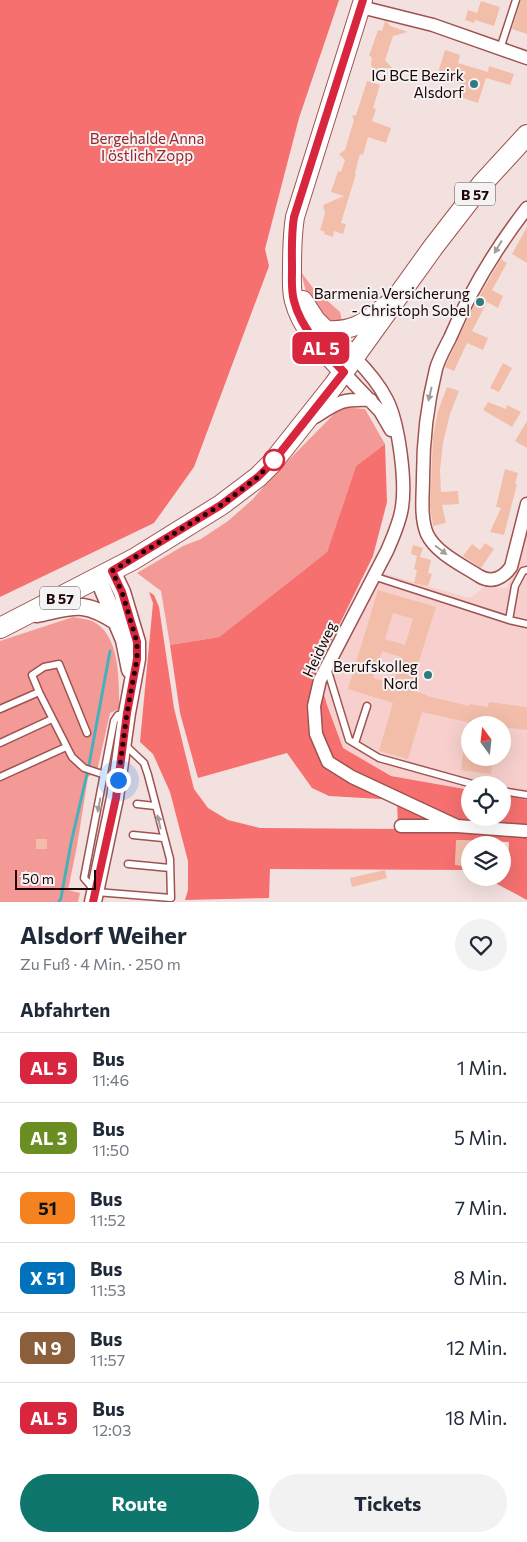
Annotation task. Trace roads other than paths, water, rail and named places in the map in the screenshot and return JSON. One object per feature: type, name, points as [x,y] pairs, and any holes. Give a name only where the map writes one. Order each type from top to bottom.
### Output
[{"type":"main road","points":[[349,365],[315,341],[299,314],[292,289],[291,252],[294,217],[362,4]]},
{"type":"main road","name":"B 57","points":[[0,628],[105,575],[150,549],[239,493],[272,463],[349,365],[434,246],[482,184],[524,139]]},
{"type":"main road","points":[[292,269],[308,309],[326,330],[349,365]]},
{"type":"main road","points":[[326,330],[346,330],[362,324],[399,295]]},
{"type":"street","points":[[362,4],[433,25],[527,58]]},
{"type":"street","points":[[527,208],[504,237],[480,277],[458,317],[437,367],[428,405],[423,444],[422,514],[427,533],[434,545],[484,579],[496,579],[505,576],[511,567],[527,504]]},
{"type":"street","name":"Heidweg","points":[[349,365],[387,421],[399,446]]},
{"type":"street","name":"Heidweg","points":[[349,365],[370,374],[388,401],[394,417],[402,464],[402,506],[396,530],[320,680],[314,706],[316,734],[328,762],[352,777],[420,807],[457,826]]},
{"type":"street","points":[[302,426],[337,403],[347,399],[371,400]]},
{"type":"street","points":[[105,575],[117,622],[124,640],[132,682]]},
{"type":"street","points":[[95,897],[116,798],[127,713],[137,659],[137,642],[122,592],[105,575]]},
{"type":"street","points":[[22,617],[82,606],[98,610],[117,622]]},
{"type":"street","points":[[420,807],[418,815],[404,826],[457,826],[525,833]]},
{"type":"lane","points":[[500,49],[516,0]]},
{"type":"lane","points":[[509,620],[515,586],[523,571],[527,570]]},
{"type":"lane","points":[[373,576],[509,620],[527,624]]},
{"type":"lane","points":[[87,733],[59,664],[44,667],[32,675],[72,757],[84,768],[105,775]]},
{"type":"lane","points":[[326,666],[349,740],[379,758],[461,781]]},
{"type":"lane","points":[[0,710],[39,692]]},
{"type":"lane","points":[[355,743],[367,706]]},
{"type":"lane","points":[[123,743],[144,762],[170,859],[171,898],[95,897],[84,878],[114,722],[118,715],[127,713]]},
{"type":"lane","points":[[0,743],[52,719]]},
{"type":"lane","points":[[0,777],[66,747]]},
{"type":"lane","points":[[511,792],[527,795]]},
{"type":"lane","points":[[137,804],[156,806]]},
{"type":"lane","points":[[133,835],[163,838]]},
{"type":"lane","points":[[128,864],[170,868]]},
{"type":"waterway","points":[[59,902],[89,765],[110,651]]},
{"type":"place","name":"IG BCE Bezirk Alsdorf","points":[[474,84]]},
{"type":"place","name":"Barmenia Versicherung - Christoph Sobel","points":[[480,302]]},
{"type":"place","name":"Berufskolleg Nord","points":[[428,675]]},
{"type":"park label","name":"Bergehalde Anna I östlich Zopp","points":[[147,146]]}]
